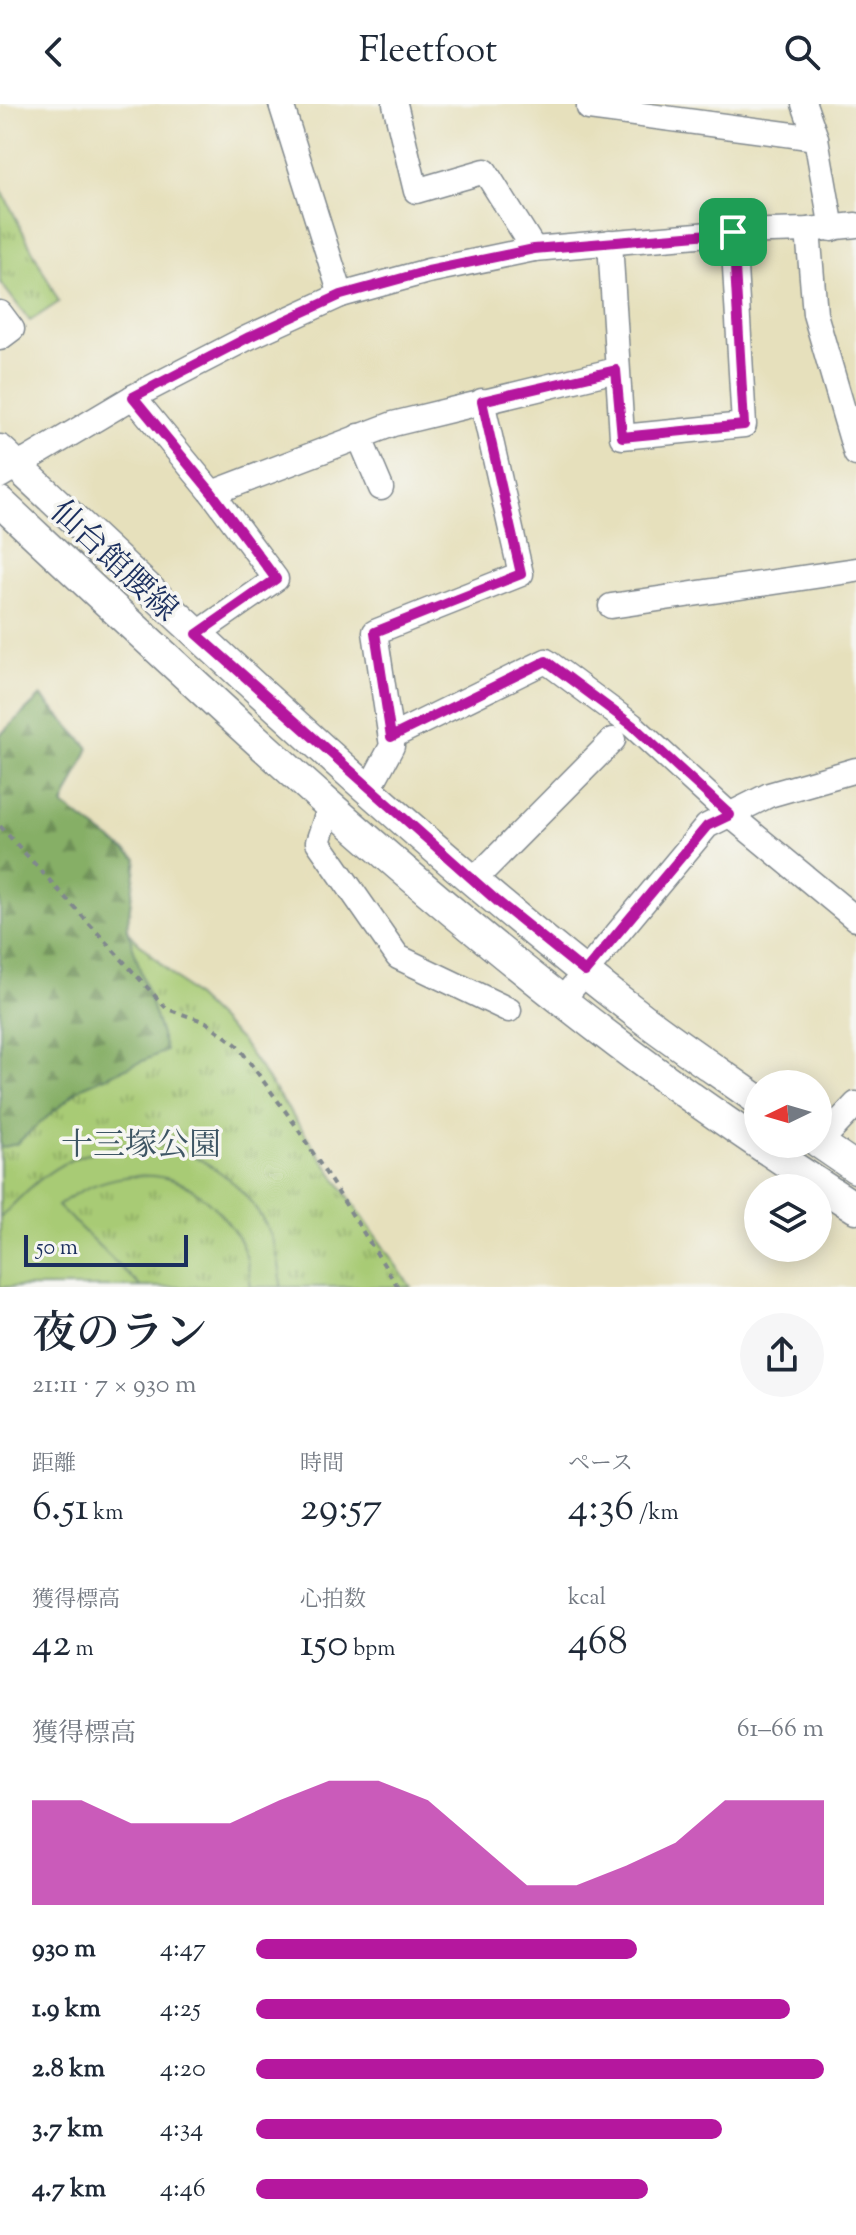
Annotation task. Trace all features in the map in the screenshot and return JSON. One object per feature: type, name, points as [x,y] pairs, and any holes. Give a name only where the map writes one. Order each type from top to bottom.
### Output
[{"type":"main road","name":"仙台館腰線","points":[[6,464],[474,880],[646,1021],[744,1090]]},
{"type":"main road","name":"仙台館腰線","points":[[0,502],[330,806],[562,1000],[759,1146],[856,1208]]},
{"type":"main road","points":[[832,1152],[856,1168]]},
{"type":"street","points":[[281,104],[341,295]]},
{"type":"street","points":[[395,104],[416,191],[485,171],[534,249]]},
{"type":"street","points":[[589,104],[589,108],[673,112],[816,138]]},
{"type":"street","points":[[804,104],[816,138],[832,228],[815,314],[844,375],[856,454]]},
{"type":"street","points":[[6,464],[249,337],[341,295],[428,271],[534,249],[733,232],[832,228]]},
{"type":"street","points":[[610,242],[622,437],[744,425],[733,232]]},
{"type":"street","points":[[0,313],[12,329],[0,338]]},
{"type":"street","points":[[212,493],[393,424],[616,370]]},
{"type":"street","points":[[133,397],[212,493],[276,579],[197,634]]},
{"type":"street","points":[[369,789],[392,746],[375,632],[521,574],[482,401]]},
{"type":"street","points":[[359,436],[381,488]]},
{"type":"street","points":[[611,606],[856,570]]},
{"type":"street","points":[[391,737],[546,661],[632,725],[730,815],[856,919]]},
{"type":"street","points":[[474,880],[613,740]]},
{"type":"street","points":[[562,1000],[707,826],[769,795],[856,770]]},
{"type":"street","points":[[330,806],[318,842],[398,957],[509,1010]]},
{"type":"street","points":[[832,1129],[856,1104]]},
{"type":"path","points":[[0,826],[167,1009],[206,1022],[237,1045],[294,1123],[398,1287]]},
{"type":"green space","points":[[0,187],[59,302],[30,321],[0,282]]},
{"type":"green space","points":[[41,696],[89,748],[63,805],[137,859],[127,928],[166,1051],[82,1087],[16,1144],[0,1148],[0,735]]},
{"type":"green space","name":"十三塚公園","points":[[0,809],[241,1041],[411,1287],[0,1287]]},
{"type":"green space","points":[[126,1145],[157,1145],[182,1152],[205,1162],[226,1177],[260,1214],[278,1261],[281,1287],[251,1287],[244,1250],[234,1231],[200,1194],[166,1178],[133,1176],[116,1178],[85,1189],[58,1206],[141,1287],[0,1287],[0,1218],[56,1168],[86,1154]]},
{"type":"route","points":[[733,232],[744,425],[622,437],[616,370],[482,401],[521,574],[375,632],[391,737],[546,661],[632,725],[730,815],[707,826],[585,972],[497,901],[197,634],[276,579],[212,493],[133,397],[249,337],[341,295],[428,271],[534,249],[733,232]]}]
